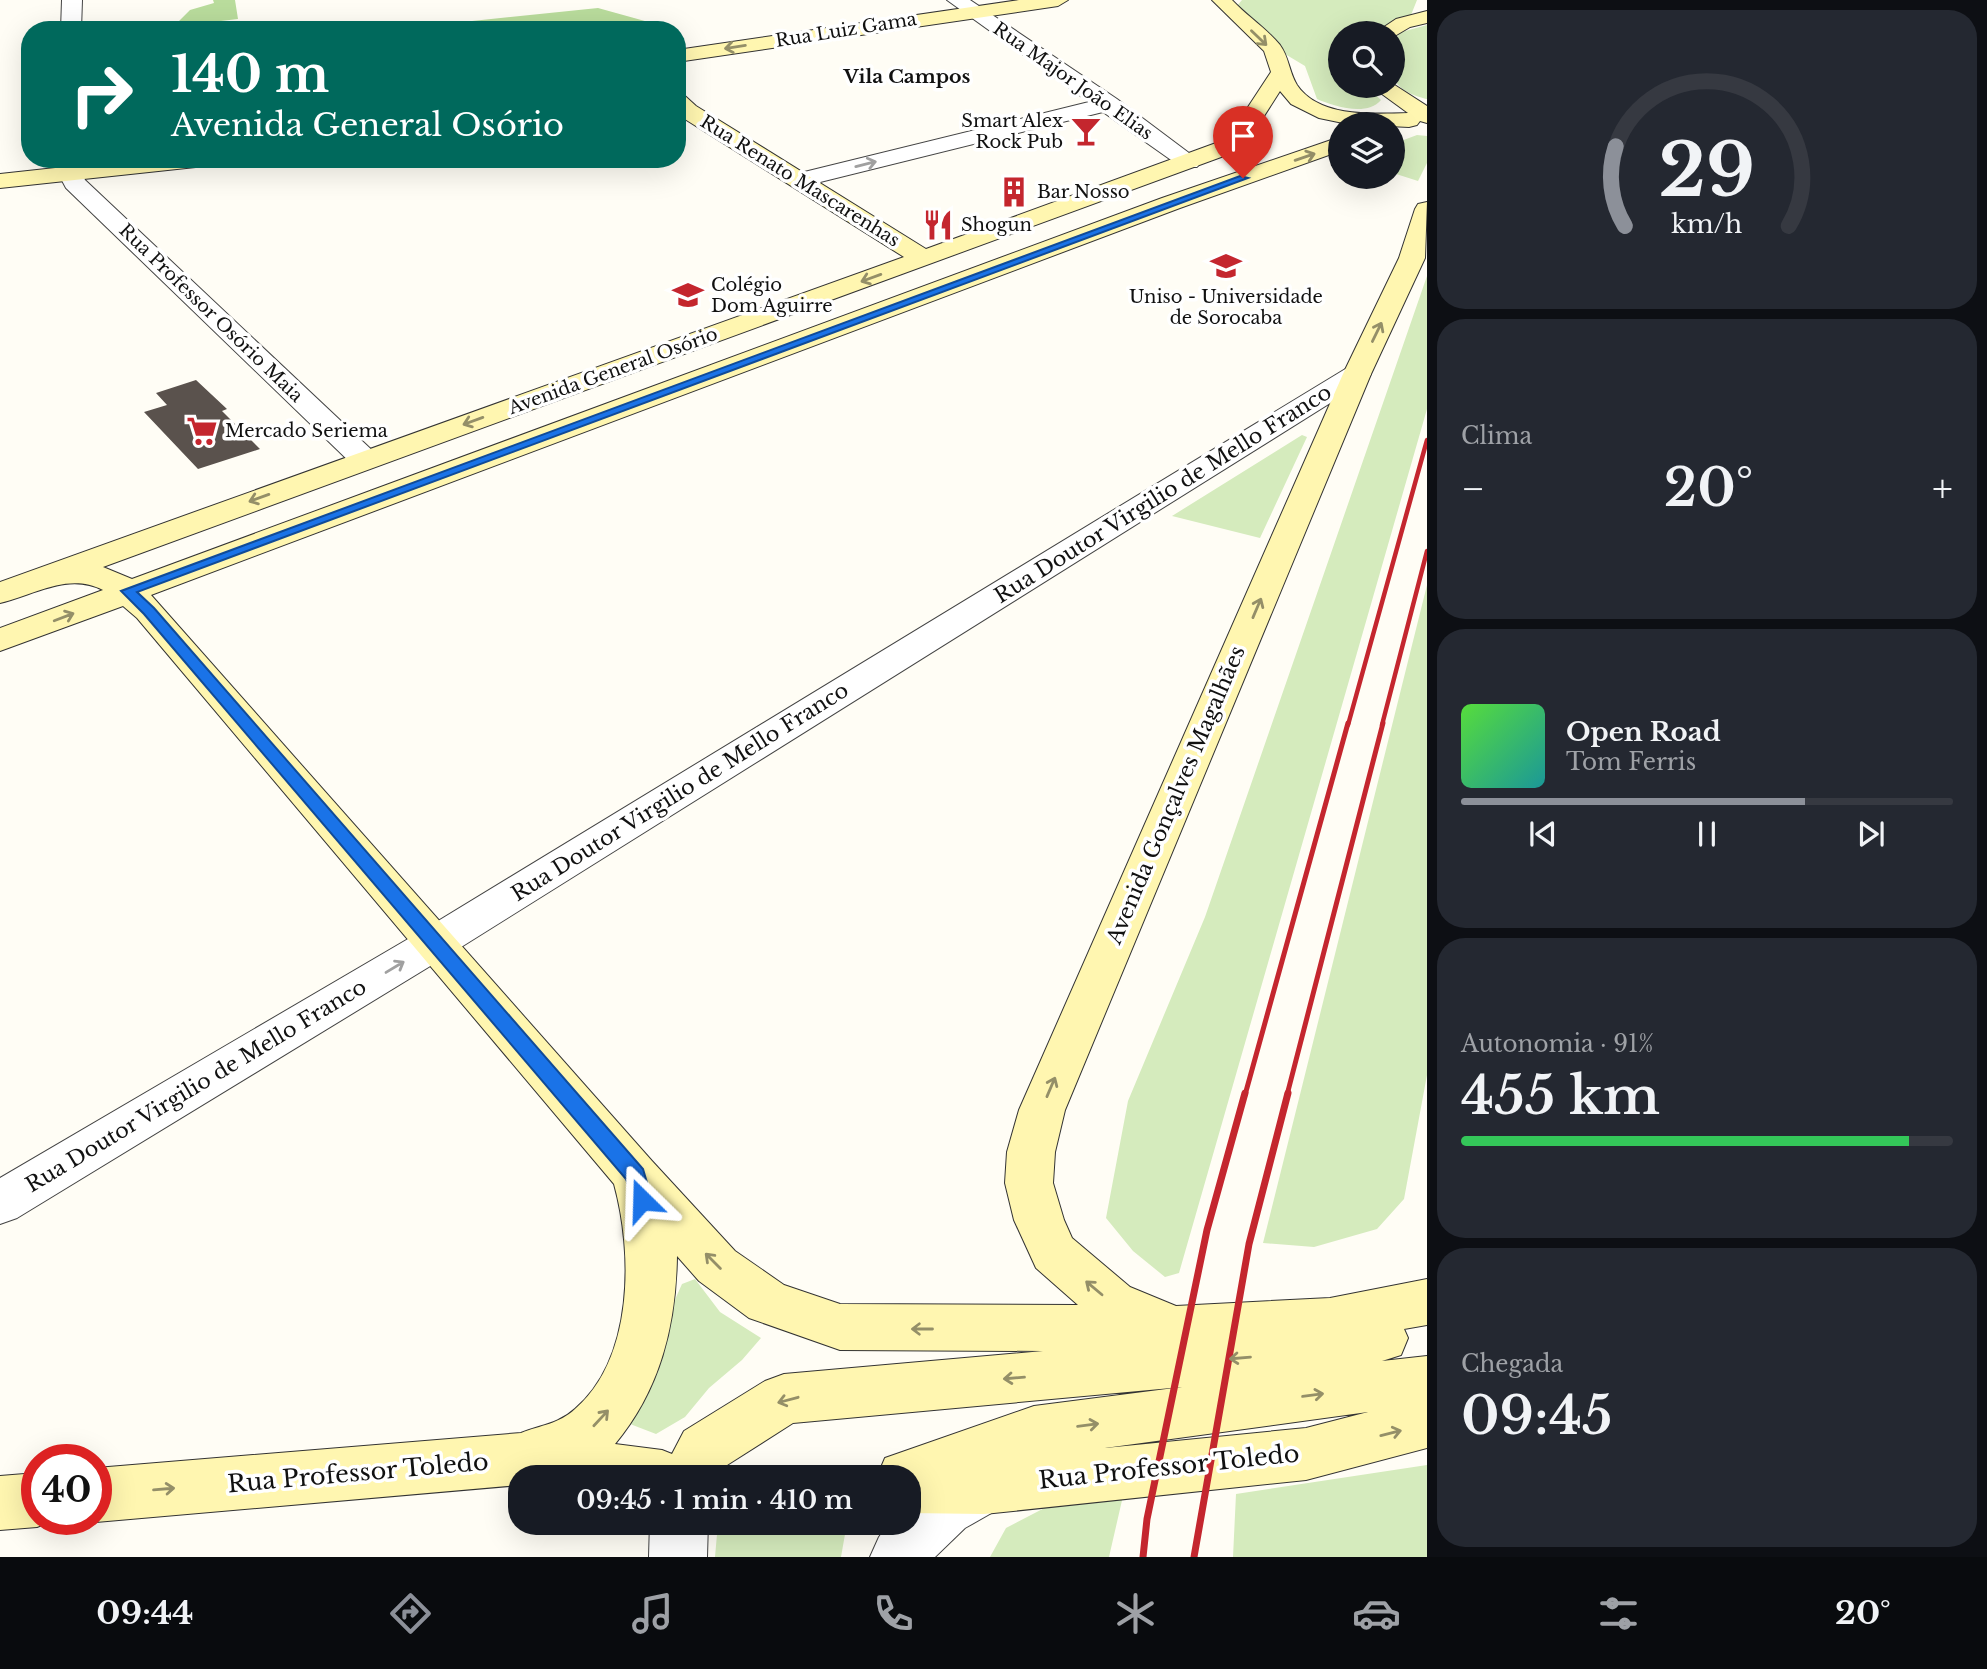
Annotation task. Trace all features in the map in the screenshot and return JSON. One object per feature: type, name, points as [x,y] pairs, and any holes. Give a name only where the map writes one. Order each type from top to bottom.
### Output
[{"type":"street","points":[[71,21],[72,0]]},
{"type":"street","name":"Rua Luiz Gama","points":[[686,54],[965,5],[1058,0]]},
{"type":"street","points":[[1226,3],[1275,53],[1280,74],[1290,91],[1312,107],[1343,117],[1414,116]]},
{"type":"street","name":"Rua Major João Elias","points":[[965,5],[1189,162]]},
{"type":"street","points":[[1405,22],[1423,12]]},
{"type":"street","name":"Avenida General Osório","points":[[0,593],[1235,144],[1280,74]]},
{"type":"street","points":[[1395,98],[1414,116]]},
{"type":"street","points":[[800,180],[1109,104]]},
{"type":"street","name":"Rua Renato Mascarenhas","points":[[686,111],[924,258]]},
{"type":"street","name":"Avenida General Osório","points":[[0,640],[1171,203],[1328,148]]},
{"type":"street","points":[[1171,203],[1194,176],[1189,162]]},
{"type":"street","points":[[0,181],[62,168]]},
{"type":"street","name":"Rua Professor Osório Maia","points":[[71,168],[74,183],[365,460]]},
{"type":"street","name":"Avenida Gonçalves Magalhães","points":[[1176,1329],[1112,1303],[1054,1253],[1039,1220],[1029,1183],[1031,1152],[1042,1110],[1357,374],[1412,258],[1427,209]]},
{"type":"street","name":"Rua Doutor Virgilio de Mello Franco","points":[[0,1203],[435,943],[1357,374]]},
{"type":"street","name":"Avenida General Osório","points":[[52,574],[88,572],[104,577],[128,591]]},
{"type":"street","points":[[128,591],[149,611],[635,1175],[717,1266],[767,1302],[840,1327],[991,1329],[1176,1329],[1330,1321],[1426,1309]]},
{"type":"street","points":[[521,1459],[571,1444],[603,1418],[624,1386],[641,1346],[651,1297],[652,1259],[649,1224],[635,1175]]},
{"type":"street","points":[[696,1465],[704,1449],[784,1399],[1307,1352],[1378,1339],[1426,1309]]},
{"type":"street","points":[[886,1557],[924,1489],[1034,1432],[1427,1380]]},
{"type":"street","name":"Rua Professor Toledo","points":[[924,1489],[1306,1454],[1427,1423]]},
{"type":"street","name":"Rua Professor Toledo","points":[[112,1494],[521,1459],[568,1465]]},
{"type":"street","points":[[899,1557],[934,1515],[956,1499],[924,1489]]},
{"type":"street","points":[[0,1503],[21,1501]]},
{"type":"street","points":[[678,1557],[679,1535]]},
{"type":"green space","points":[[213,0],[235,0],[238,19],[179,21],[190,10],[214,3]]},
{"type":"green space","points":[[1242,0],[1417,0],[1411,15],[1397,21],[1328,21],[1328,98],[1381,100],[1375,105],[1359,109],[1341,107],[1317,99],[1305,66],[1285,54],[1236,7]]},
{"type":"green space","points":[[598,8],[645,21],[472,21]]},
{"type":"green space","points":[[1427,25],[1427,99],[1405,90],[1405,31]]},
{"type":"green space","points":[[1417,135],[1427,136],[1427,163],[1418,181],[1405,177],[1405,140]]},
{"type":"green space","points":[[1427,276],[1427,409],[1179,1273],[1165,1277],[1133,1251],[1106,1218],[1128,1101],[1205,917]]},
{"type":"green space","points":[[1302,435],[1307,437],[1260,538],[1172,516]]},
{"type":"green space","points":[[1427,585],[1427,1075],[1404,1199],[1377,1229],[1314,1247],[1263,1243]]},
{"type":"green space","points":[[695,1279],[720,1312],[761,1338],[742,1360],[709,1388],[685,1417],[656,1434],[630,1424],[629,1402],[682,1284]]},
{"type":"green space","points":[[1427,1465],[1427,1557],[1233,1557],[1236,1494]]},
{"type":"green space","points":[[1123,1496],[1109,1557],[990,1557],[1006,1528],[1058,1501]]},
{"type":"green space","points":[[717,1535],[845,1535],[841,1557],[715,1557]]},
{"type":"building","name":"Mercado Seriema","points":[[196,380],[227,409],[222,411],[260,449],[198,469],[144,412],[167,405],[156,393]]},
{"type":"railway","points":[[1348,725],[1427,440]]},
{"type":"railway","points":[[1382,725],[1427,551]]},
{"type":"railway","points":[[1245,1095],[1348,723]]},
{"type":"railway","points":[[1287,1095],[1383,723]]},
{"type":"railway","points":[[1143,1557],[1147,1519],[1207,1230],[1245,1093]]},
{"type":"railway","points":[[1194,1557],[1249,1244],[1288,1093]]},
{"type":"place","name":"Smart Alex Rock Pub","points":[[1086,131]]},
{"type":"place","name":"Bar Nosso","points":[[1014,192]]},
{"type":"place","name":"Shogun","points":[[938,225]]},
{"type":"place","name":"Uniso - Universidade de Sorocaba","points":[[1226,266]]},
{"type":"place","name":"Colégio Dom Aguirre","points":[[688,295]]},
{"type":"place","name":"Mercado Seriema","points":[[202,431]]},
{"type":"district","name":"Vila Campos","points":[[907,76]]},
{"type":"route","points":[[642,1200],[635,1175],[149,611],[128,591],[1243,178]]}]
